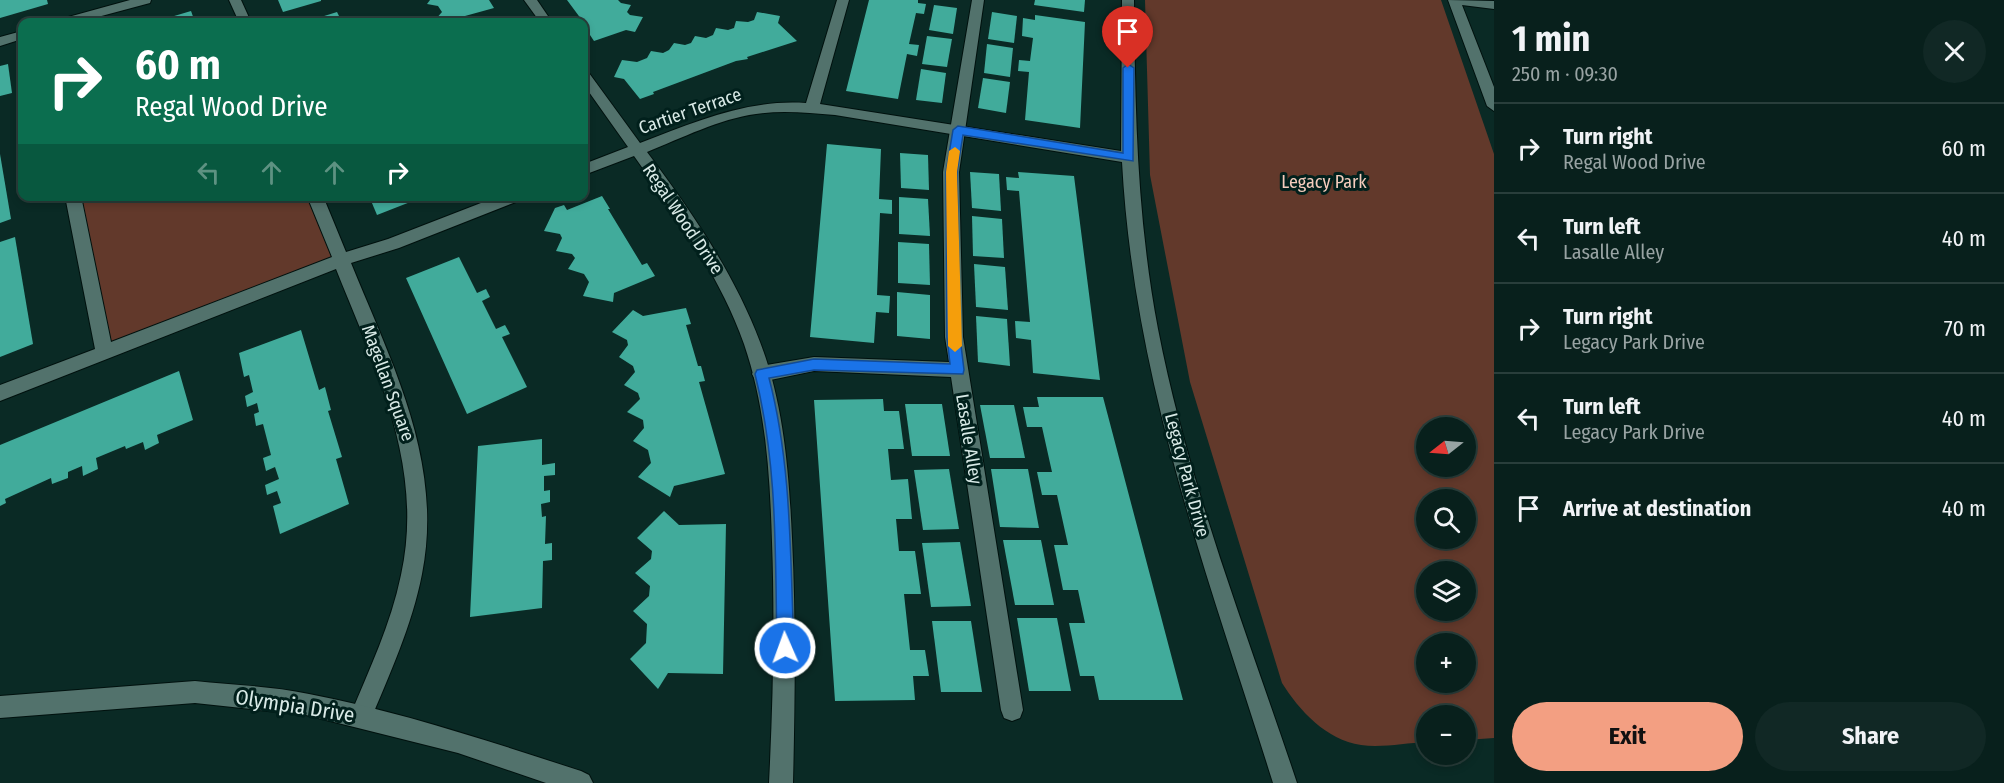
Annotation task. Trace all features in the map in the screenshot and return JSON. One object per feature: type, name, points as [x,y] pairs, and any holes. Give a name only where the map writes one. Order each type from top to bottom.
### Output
[{"type":"street","points":[[80,18],[145,0]]},
{"type":"street","points":[[236,0],[243,18]]},
{"type":"street","points":[[530,0],[543,18]]},
{"type":"street","points":[[812,107],[843,0]]},
{"type":"street","name":"Lasalle Alley","points":[[978,0],[951,172],[954,337],[1012,710]]},
{"type":"street","name":"Legacy Park Drive","points":[[1128,0],[1129,158],[1135,235],[1150,332],[1176,444],[1214,574],[1285,783]]},
{"type":"street","points":[[1494,5],[1454,0],[1494,106]]},
{"type":"street","points":[[0,42],[18,36]]},
{"type":"street","name":"Regal Wood Drive","points":[[588,82],[716,265],[742,317],[761,374],[770,408],[780,477],[785,648],[782,783]]},
{"type":"street","name":"Cartier Terrace","points":[[588,168],[722,117],[756,110],[812,107],[958,130]]},
{"type":"street","points":[[958,130],[1129,158]]},
{"type":"street","points":[[74,201],[104,352]]},
{"type":"street","name":"Magellan Square","points":[[317,201],[405,420],[416,466],[418,525],[410,580],[397,632],[361,716]]},
{"type":"street","points":[[0,393],[341,260],[393,244],[503,201]]},
{"type":"street","points":[[761,374],[814,364],[958,370]]},
{"type":"street","name":"Olympia Drive","points":[[0,707],[195,692],[306,704],[458,742],[581,783]]},
{"type":"green space","name":"Legacy Park","points":[[1145,0],[1441,0],[1494,154],[1494,738],[1476,739],[1476,705],[1416,705],[1416,743],[1377,746],[1361,745],[1336,737],[1305,713],[1282,683],[1190,382],[1150,175]]},
{"type":"green space","points":[[74,201],[317,201],[341,260],[104,352]]},
{"type":"building","points":[[0,0],[47,0],[48,4],[0,18]]},
{"type":"building","points":[[278,0],[321,0],[321,1],[283,12]]},
{"type":"building","points":[[430,0],[489,0],[494,8],[463,18],[437,18],[442,12],[438,6],[427,4]]},
{"type":"building","points":[[567,0],[618,0],[631,5],[627,12],[630,15],[643,17],[635,32],[626,30],[594,41],[588,32],[590,31],[588,18],[580,18]]},
{"type":"building","points":[[869,0],[918,0],[918,3],[926,4],[924,14],[916,13],[909,44],[919,45],[917,56],[907,54],[898,99],[846,91]]},
{"type":"building","points":[[1035,0],[1085,0],[1084,12],[1034,5]]},
{"type":"building","points":[[934,5],[957,8],[953,34],[929,30]]},
{"type":"building","points":[[191,11],[194,18],[167,18]]},
{"type":"building","points":[[337,12],[340,18],[318,18]]},
{"type":"building","points":[[757,12],[780,16],[778,23],[797,41],[747,57],[748,59],[736,61],[640,99],[624,79],[614,77],[622,60],[637,62],[647,58],[651,51],[663,53],[669,50],[674,43],[685,45],[691,43],[695,36],[706,38],[713,35],[716,28],[728,30],[734,28],[736,21],[754,20]]},
{"type":"building","points":[[992,12],[1017,16],[1014,43],[988,39]]},
{"type":"building","points":[[1035,15],[1085,22],[1080,128],[1025,120],[1029,72],[1018,71],[1019,60],[1030,61],[1033,38],[1022,36],[1023,18],[1035,20]]},
{"type":"building","points":[[927,36],[952,39],[947,67],[922,64]]},
{"type":"building","points":[[987,44],[1013,48],[1010,77],[984,73]]},
{"type":"building","points":[[8,64],[12,93],[0,96],[0,66]]},
{"type":"building","points":[[921,69],[946,73],[942,103],[916,100]]},
{"type":"building","points":[[983,78],[1010,82],[1006,113],[978,108]]},
{"type":"building","points":[[827,144],[881,149],[879,199],[892,200],[892,214],[880,213],[877,295],[890,296],[889,313],[876,312],[874,343],[810,337]]},
{"type":"building","points":[[900,153],[928,155],[929,190],[901,188]]},
{"type":"building","points":[[0,154],[11,219],[0,223]]},
{"type":"building","points":[[970,172],[999,174],[1001,211],[972,208]]},
{"type":"building","points":[[1018,172],[1074,176],[1100,380],[1033,373],[1031,340],[1016,338],[1015,321],[1030,322],[1019,191],[1007,190],[1006,177],[1019,178]]},
{"type":"building","points":[[602,196],[642,265],[647,263],[655,276],[614,293],[613,302],[583,296],[589,282],[584,274],[568,269],[575,258],[572,254],[556,251],[562,238],[560,234],[544,231],[555,208],[564,205],[567,210]]},
{"type":"building","points":[[899,197],[928,199],[930,236],[899,234]]},
{"type":"building","points":[[371,201],[413,201],[377,215]]},
{"type":"building","points":[[972,216],[1002,219],[1004,258],[973,256]]},
{"type":"building","points":[[15,237],[33,344],[0,357],[0,242]]},
{"type":"building","points":[[898,242],[929,244],[930,285],[898,283]]},
{"type":"building","points":[[459,257],[477,293],[486,289],[490,297],[482,301],[496,329],[505,325],[510,334],[502,337],[527,387],[467,414],[406,278]]},
{"type":"building","points":[[974,264],[1005,267],[1008,310],[976,307]]},
{"type":"building","points":[[897,292],[930,295],[930,339],[897,336]]},
{"type":"building","points":[[686,308],[691,324],[686,325],[698,366],[701,366],[705,381],[699,382],[725,474],[674,486],[670,497],[638,477],[651,463],[648,450],[633,441],[644,428],[643,420],[627,412],[640,399],[638,393],[624,385],[635,372],[633,366],[619,357],[628,345],[627,340],[612,332],[633,310],[643,316]]},
{"type":"building","points":[[976,316],[1007,319],[1010,366],[978,362]]},
{"type":"building","points":[[301,330],[319,390],[325,387],[331,410],[328,411],[342,457],[336,459],[349,504],[280,534],[273,506],[281,503],[277,491],[267,495],[265,485],[279,479],[275,467],[266,471],[263,458],[271,455],[263,424],[256,426],[254,414],[259,412],[257,403],[247,407],[245,396],[253,392],[249,375],[244,377],[239,353]]},
{"type":"building","points":[[179,371],[193,420],[157,435],[159,443],[145,450],[143,442],[126,449],[125,446],[96,458],[98,469],[83,476],[82,466],[68,472],[68,478],[52,484],[51,478],[5,499],[6,503],[0,506],[0,445]]},
{"type":"building","points":[[1037,397],[1103,397],[1183,700],[1099,700],[1094,676],[1080,676],[1069,623],[1085,623],[1078,590],[1063,590],[1054,545],[1068,545],[1057,495],[1042,495],[1037,472],[1052,472],[1042,427],[1027,427],[1023,407],[1039,407]]},
{"type":"building","points":[[883,399],[884,411],[899,411],[904,449],[888,449],[891,480],[908,479],[912,519],[896,519],[899,551],[915,551],[921,594],[904,594],[910,650],[925,650],[929,676],[913,676],[915,700],[835,701],[814,400]]},
{"type":"building","points":[[905,404],[942,404],[950,456],[912,456]]},
{"type":"building","points":[[980,405],[1014,405],[1025,458],[990,458]]},
{"type":"building","points":[[542,439],[542,465],[555,463],[555,475],[544,476],[544,491],[550,490],[550,502],[541,504],[542,517],[546,516],[545,544],[552,543],[552,560],[543,561],[542,608],[470,617],[478,446]]},
{"type":"building","points":[[949,469],[959,529],[923,530],[914,470]]},
{"type":"building","points":[[991,469],[1028,469],[1039,528],[1000,527]]},
{"type":"building","points":[[664,511],[679,525],[726,524],[723,674],[668,673],[658,689],[630,659],[646,643],[647,624],[633,611],[649,596],[650,586],[635,573],[651,559],[652,551],[637,538]]},
{"type":"building","points":[[1003,540],[1041,540],[1054,605],[1015,605]]},
{"type":"building","points":[[960,542],[971,606],[931,607],[922,543]]},
{"type":"building","points":[[1017,618],[1057,618],[1071,691],[1029,691]]},
{"type":"building","points":[[932,621],[971,621],[982,692],[941,692]]},
{"type":"slow traffic","points":[[955,151],[951,172],[955,346]]},
{"type":"route","points":[[785,648],[780,477],[770,408],[761,374],[814,364],[958,370],[954,337],[951,172],[958,130],[1129,158],[1128,68]]}]
